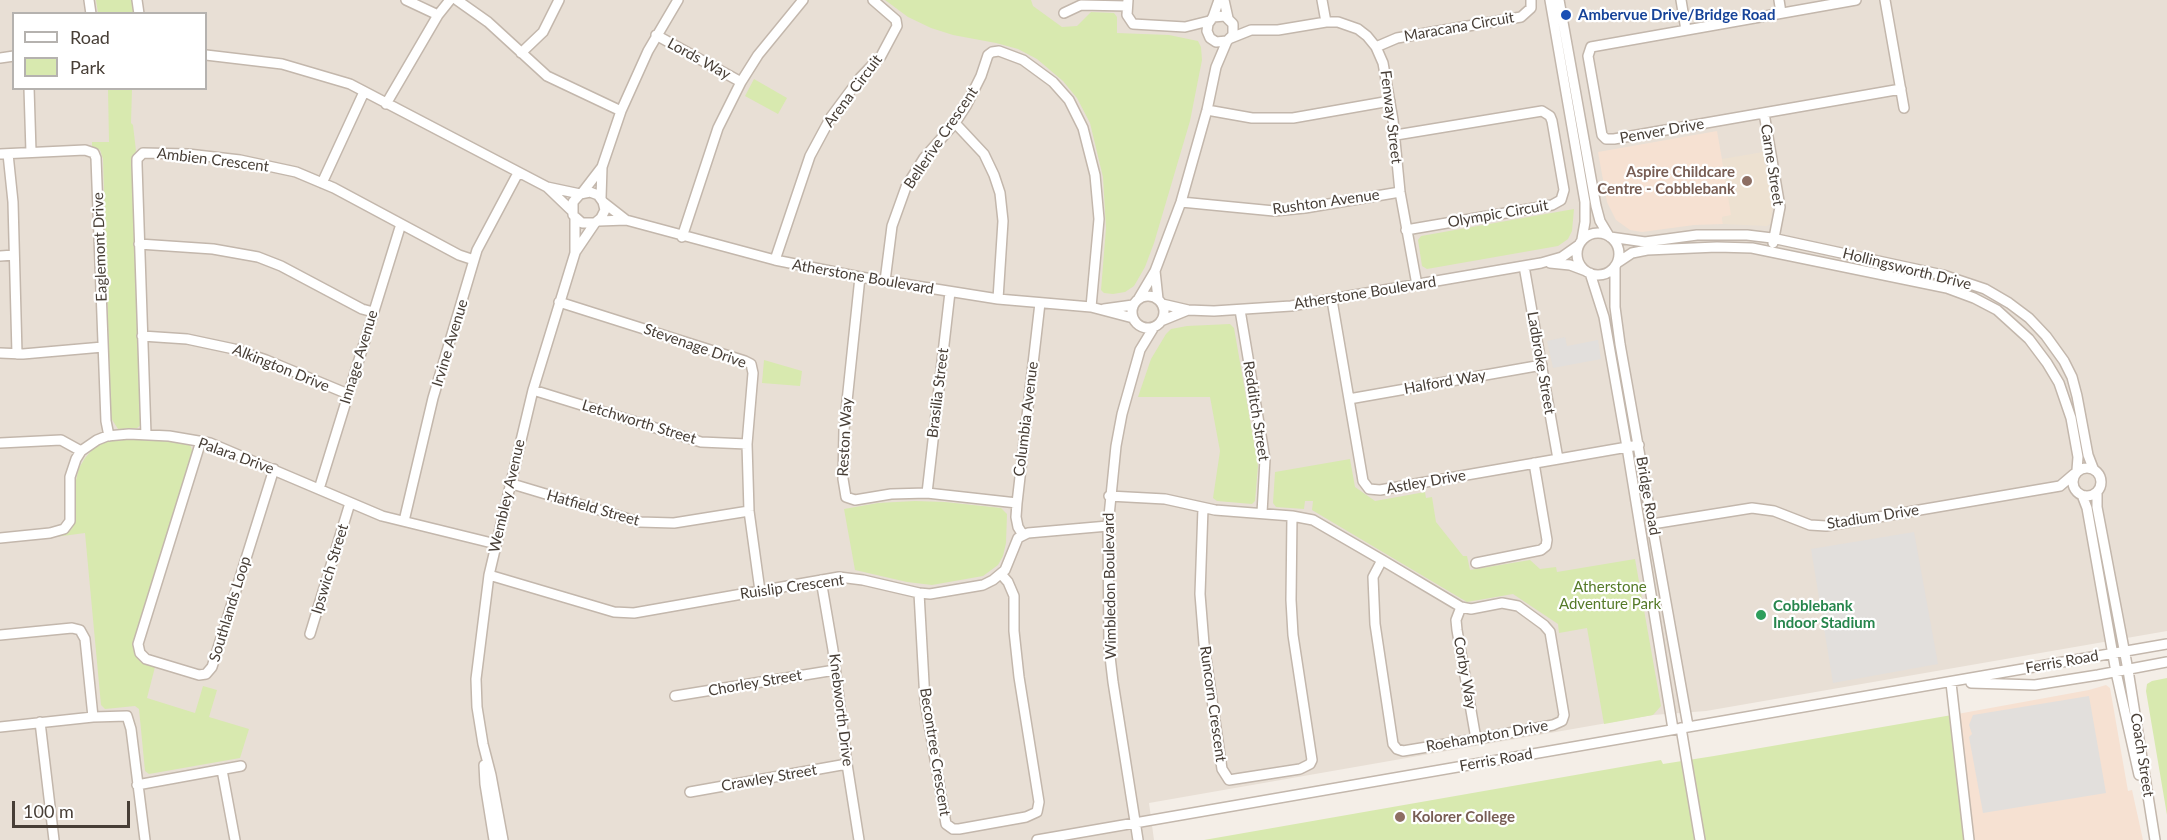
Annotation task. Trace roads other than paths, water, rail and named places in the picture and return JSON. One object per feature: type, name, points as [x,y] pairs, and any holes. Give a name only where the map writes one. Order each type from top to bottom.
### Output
[{"type":"street","points":[[406,0],[438,15]]},
{"type":"street","points":[[386,104],[438,15],[450,0]]},
{"type":"street","points":[[457,0],[488,22],[547,76],[621,111]]},
{"type":"street","points":[[521,54],[543,32],[560,0]]},
{"type":"street","points":[[546,187],[582,224],[597,222],[605,210],[602,200],[602,167],[621,111],[634,78],[656,35],[678,0]]},
{"type":"street","points":[[682,237],[718,128],[741,82],[758,55],[803,0]]},
{"type":"street","name":"Arena Circuit","points":[[774,260],[815,147],[844,98],[881,56],[897,26],[896,20],[873,0]]},
{"type":"street","points":[[1216,67],[1207,28],[1219,0]]},
{"type":"street","points":[[1155,271],[1160,301],[1165,311],[1158,324],[1146,328],[1136,321],[1136,302],[1155,271],[1181,202],[1207,111],[1216,67],[1234,27],[1224,0]]},
{"type":"street","points":[[1322,0],[1326,22]]},
{"type":"street","name":"Maracana Circuit","points":[[1377,47],[1397,38],[1521,16],[1529,12],[1531,0]]},
{"type":"street","points":[[1550,0],[1585,202],[1585,222],[1577,250],[1579,263],[1588,272],[1601,274],[1616,265],[1618,249],[1600,221],[1596,206],[1559,0]]},
{"type":"street","points":[[1681,0],[1686,30]]},
{"type":"street","points":[[1779,0],[1781,13]]},
{"type":"street","name":"Penver Drive","points":[[1856,0],[1595,46],[1589,50],[1587,56],[1604,138],[1614,139],[1901,89]]},
{"type":"street","points":[[1885,0],[1904,108]]},
{"type":"street","points":[[1064,13],[1081,5],[1127,3],[1128,19],[1133,24],[1185,27],[1221,15],[1251,30]]},
{"type":"street","points":[[1185,27],[1220,43],[1251,30],[1278,30],[1326,22],[1350,25],[1367,36],[1377,47]]},
{"type":"street","name":"Lords Way","points":[[656,35],[741,82]]},
{"type":"street","name":"Fenway Street","points":[[1377,47],[1383,63],[1396,135],[1400,192],[1417,285]]},
{"type":"street","name":"Bellerive Crescent","points":[[885,281],[892,226],[906,187],[924,158],[955,123],[973,94],[988,55],[995,51],[1023,60],[1053,82],[1069,100],[1083,128],[1098,196],[1098,239],[1091,307]]},
{"type":"street","points":[[207,55],[282,64],[350,84],[546,187],[581,194],[590,192],[602,200]]},
{"type":"street","points":[[29,90],[31,152]]},
{"type":"street","points":[[322,183],[364,92]]},
{"type":"street","points":[[1207,111],[1252,118],[1293,118],[1390,101]]},
{"type":"street","name":"Olympic Circuit","points":[[1396,135],[1542,111],[1550,116],[1552,121],[1564,190],[1561,200],[1552,205],[1406,230]]},
{"type":"street","name":"Carne Street","points":[[1764,113],[1780,207],[1772,252]]},
{"type":"street","points":[[955,123],[984,154],[1000,193],[1003,221],[998,299]]},
{"type":"street","name":"Eaglemont Drive","points":[[4,154],[85,150],[94,153],[96,158],[106,421],[109,436]]},
{"type":"street","name":"Ambien Crescent","points":[[146,435],[137,165],[137,159],[143,153],[188,154],[256,163],[296,172],[322,183],[459,255],[474,260]]},
{"type":"street","points":[[4,154],[15,255],[17,354]]},
{"type":"street","points":[[574,214],[573,202],[602,167]]},
{"type":"street","name":"Irvine Avenue","points":[[404,521],[433,398],[474,260],[518,173]]},
{"type":"street","name":"Rushton Avenue","points":[[1181,202],[1274,211],[1400,192]]},
{"type":"street","name":"Atherstone Boulevard","points":[[602,200],[626,220]]},
{"type":"street","name":"Wembley Avenue","points":[[503,840],[483,744],[477,707],[476,679],[489,575],[509,483],[533,390],[574,253],[574,214]]},
{"type":"street","name":"Atherstone Boulevard","points":[[597,222],[626,220],[682,237],[774,260],[950,292],[1104,309],[1136,321]]},
{"type":"street","name":"Wembley Avenue","points":[[574,253],[597,222]]},
{"type":"street","name":"Innage Avenue","points":[[319,489],[401,224]]},
{"type":"street","points":[[1581,242],[1592,233],[1598,232],[1610,236]]},
{"type":"street","name":"Hollingsworth Drive","points":[[1610,236],[1645,242],[1702,235],[1747,235],[1774,238],[1926,272],[1966,282],[1985,290],[2009,303],[2029,318],[2064,361],[2078,396],[2088,455],[2093,468]]},
{"type":"street","name":"Atherstone Boulevard","points":[[1160,301],[1188,310],[1240,310],[1291,306],[1541,263],[1562,257],[1581,242]]},
{"type":"street","points":[[139,244],[213,249],[258,257],[362,309],[373,312]]},
{"type":"street","name":"Hollingsworth Drive","points":[[1616,265],[1632,253],[1647,250],[1752,248],[1947,288],[1974,298],[1997,310],[2032,343],[2059,383],[2068,409],[2078,457],[2076,472]]},
{"type":"street","points":[[0,256],[15,255]]},
{"type":"street","name":"Atherstone Boulevard","points":[[1541,263],[1567,265],[1588,272]]},
{"type":"street","name":"Bridge Road","points":[[1616,265],[1616,316],[1652,524],[1681,728]]},
{"type":"street","name":"Ladbroke Street","points":[[1524,266],[1558,459]]},
{"type":"street","name":"Bridge Road","points":[[1588,272],[1601,302],[1604,317],[1700,840]]},
{"type":"street","points":[[1923,283],[1926,272]]},
{"type":"street","name":"Reston Way","points":[[860,277],[844,430],[844,492],[849,500],[927,493],[1017,503]]},
{"type":"street","name":"Brasilia Street","points":[[927,493],[950,292]]},
{"type":"street","points":[[1136,302],[1150,296],[1160,301]]},
{"type":"street","name":"Astley Drive","points":[[1332,300],[1363,481],[1373,490],[1639,445]]},
{"type":"street","name":"Stevenage Drive","points":[[559,302],[751,364],[753,373],[747,444],[749,511],[760,591]]},
{"type":"street","name":"Atherstone Boulevard","points":[[1104,309],[1136,302]]},
{"type":"street","name":"Columbia Avenue","points":[[1023,535],[1016,518],[1017,503],[1040,303]]},
{"type":"street","name":"Atherstone Boulevard","points":[[1158,324],[1188,310]]},
{"type":"street","name":"Redditch Street","points":[[1240,310],[1265,459],[1262,513]]},
{"type":"street","name":"Wimbledon Boulevard","points":[[1136,321],[1140,350]]},
{"type":"street","name":"Wimbledon Boulevard","points":[[1138,840],[1111,659],[1107,596],[1109,496],[1122,414],[1140,350],[1158,324]]},
{"type":"street","points":[[2032,343],[2042,332]]},
{"type":"street","name":"Alkington Drive","points":[[142,336],[187,339],[234,349],[348,394]]},
{"type":"street","points":[[0,353],[17,354],[103,347]]},
{"type":"street","name":"Halford Way","points":[[1349,399],[1542,365]]},
{"type":"street","name":"Letchworth Street","points":[[533,390],[701,442],[747,444]]},
{"type":"street","name":"Palara Drive","points":[[81,452],[88,444],[109,436],[169,436],[201,441],[274,469],[382,516],[496,544]]},
{"type":"street","points":[[0,443],[61,440],[81,452],[70,477],[71,514],[68,526],[50,533],[0,538]]},
{"type":"street","name":"Southlands Loop","points":[[201,441],[138,644],[140,653],[146,659],[198,675],[206,674],[212,667],[274,469]]},
{"type":"street","points":[[1476,563],[1537,551],[1546,546],[1547,540],[1534,463]]},
{"type":"street","points":[[2097,492],[2090,496],[2064,490],[2060,486],[2085,467],[2093,468],[2099,474],[2101,481],[2097,492],[2097,509],[2124,651]]},
{"type":"street","points":[[2076,472],[2073,486],[2080,494],[2087,511],[2113,653]]},
{"type":"street","name":"Hatfield Street","points":[[509,483],[639,522],[674,523],[749,511]]},
{"type":"street","name":"Stadium Drive","points":[[1652,524],[1752,508],[1774,511],[1809,525],[1826,526],[2060,486]]},
{"type":"street","points":[[1109,496],[1165,499],[1203,508],[1312,520],[1461,607]]},
{"type":"street","name":"Ipswich Street","points":[[310,634],[350,503]]},
{"type":"street","name":"Runcorn Crescent","points":[[1203,508],[1200,594],[1204,644],[1222,769],[1229,780],[1300,769],[1310,764],[1312,760],[1293,635],[1292,516]]},
{"type":"street","points":[[1001,574],[1008,563],[1014,544],[1023,535],[1038,531],[1108,526]]},
{"type":"street","name":"Roehampton Drive","points":[[1382,560],[1373,577],[1374,624],[1395,747],[1403,751],[1553,725],[1562,721],[1564,715],[1551,639],[1544,625],[1518,606],[1509,603],[1471,609],[1461,607]]},
{"type":"street","name":"Ruislip Crescent","points":[[489,575],[614,612],[634,613],[821,580],[849,578],[919,593],[936,593],[983,585],[1001,574]]},
{"type":"street","name":"Becontree Crescent","points":[[919,593],[925,700],[946,824],[953,829],[959,829],[1026,818],[1037,812],[1039,803],[1019,677],[1014,631],[1014,596],[1008,582],[1001,574]]},
{"type":"street","name":"Knebworth Drive","points":[[821,580],[859,840]]},
{"type":"street","name":"Corby Way","points":[[1461,607],[1456,620],[1457,630],[1476,739]]},
{"type":"street","points":[[0,635],[72,628],[81,630],[85,639],[93,717]]},
{"type":"street","name":"Ferris Road","points":[[1037,840],[2167,644]]},
{"type":"street","name":"Coach Street","points":[[2124,651],[2154,840]]},
{"type":"street","name":"Coach Street","points":[[2113,653],[2146,794]]},
{"type":"street","name":"Ferris Road","points":[[1954,682],[2035,685],[2167,662]]},
{"type":"street","name":"Chorley Street","points":[[675,696],[835,670]]},
{"type":"street","points":[[1954,682],[1969,840]]},
{"type":"street","points":[[0,727],[93,717],[127,716],[131,729],[145,840]]},
{"type":"street","points":[[40,722],[54,840]]},
{"type":"street","name":"Wembley Avenue","points":[[483,744],[485,784],[494,840]]},
{"type":"street","name":"Crawley Street","points":[[690,792],[847,764]]},
{"type":"street","points":[[137,785],[241,766]]},
{"type":"street","points":[[222,770],[235,840]]},
{"type":"place","name":"Ambervue Drive/Bridge Road","points":[[1566,15]]},
{"type":"place","name":"Aspire Childcare Centre - Cobblebank","points":[[1747,181]]},
{"type":"place","name":"Cobblebank Indoor Stadium","points":[[1761,615]]},
{"type":"place","name":"Kolorer College","points":[[1400,817]]},
{"type":"park label","name":"Atherstone Adventure Park","points":[[1610,596]]}]
